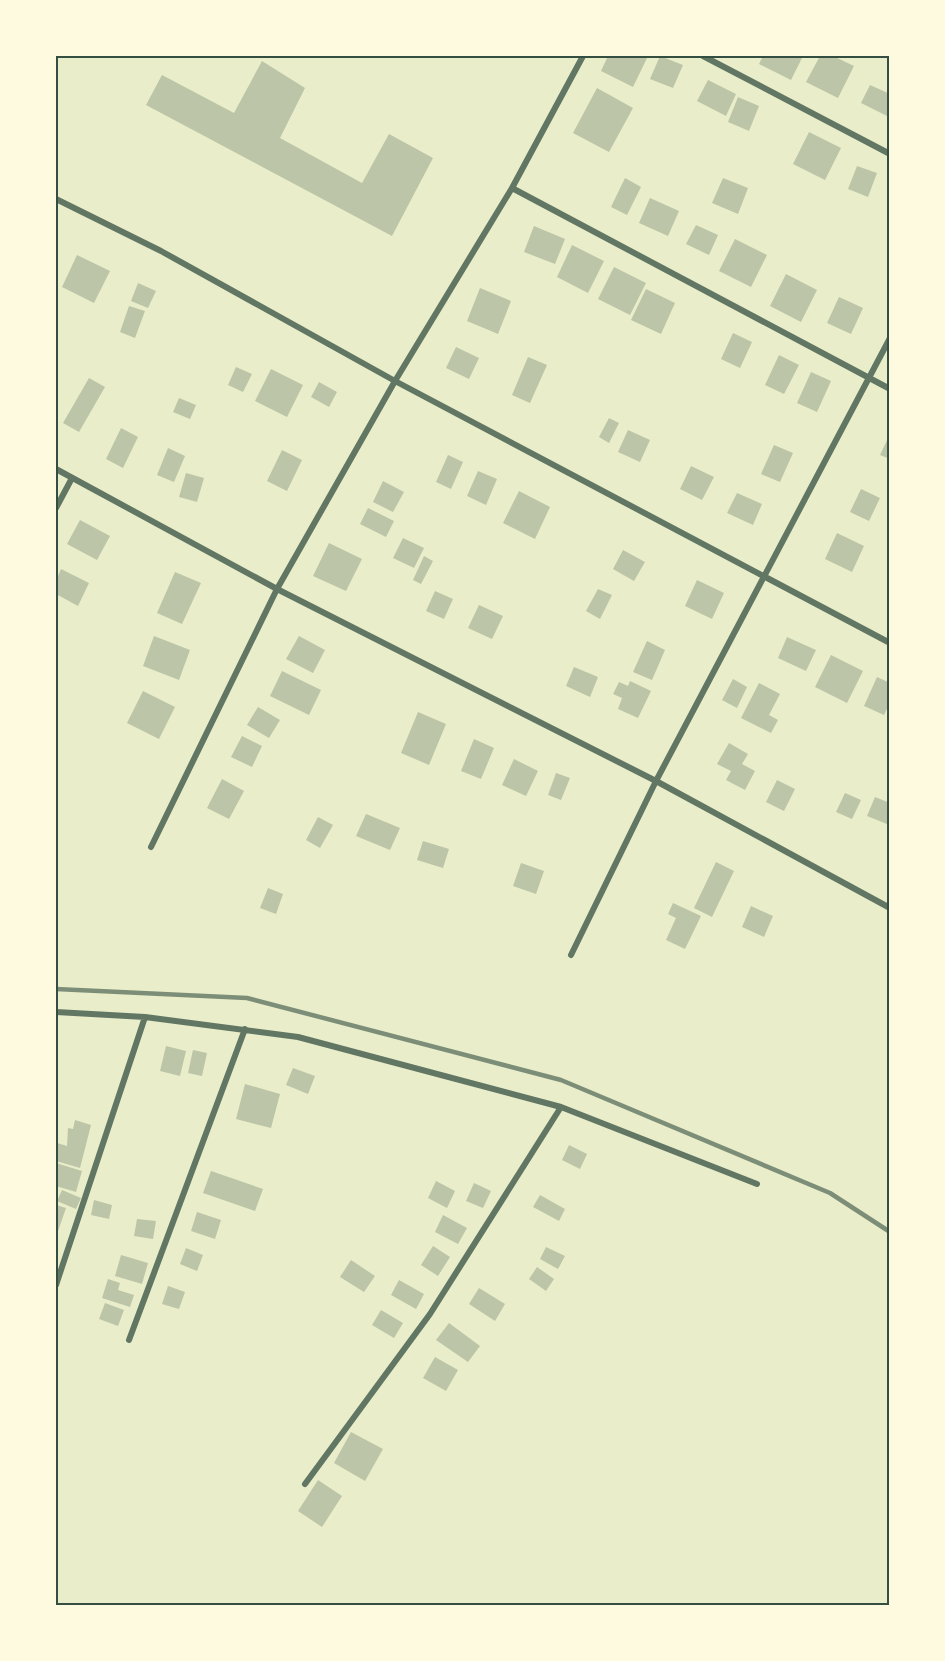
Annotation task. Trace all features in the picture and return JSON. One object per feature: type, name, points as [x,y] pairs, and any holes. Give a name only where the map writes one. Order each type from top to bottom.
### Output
[{"type":"street","points":[[152,847],[277,588],[395,381],[512,188],[583,56]]},
{"type":"street","points":[[703,56],[890,154]]},
{"type":"street","points":[[512,188],[890,389]]},
{"type":"street","points":[[56,199],[161,251],[395,381],[890,643]]},
{"type":"street","points":[[571,955],[656,781],[890,338]]},
{"type":"street","points":[[56,469],[277,588],[656,781],[890,908]]},
{"type":"street","points":[[56,508],[72,478]]},
{"type":"street","points":[[56,1012],[145,1017],[298,1037],[561,1107],[757,1184]]},
{"type":"street","points":[[56,1285],[145,1017]]},
{"type":"street","points":[[129,1340],[245,1029]]},
{"type":"street","points":[[305,1484],[430,1314],[561,1107]]},
{"type":"building","points":[[608,56],[648,56],[633,87],[601,71]]},
{"type":"building","points":[[660,56],[683,65],[673,88],[650,79]]},
{"type":"building","points":[[763,56],[803,56],[791,80],[759,64]]},
{"type":"building","points":[[820,56],[833,56],[854,66],[838,98],[806,82]]},
{"type":"building","points":[[262,61],[305,88],[280,138],[362,183],[389,134],[433,158],[392,236],[146,105],[162,75],[234,113]]},
{"type":"building","points":[[708,80],[736,94],[726,116],[697,101]]},
{"type":"building","points":[[870,85],[890,94],[889,117],[861,103]]},
{"type":"building","points":[[597,88],[633,108],[609,152],[573,133]]},
{"type":"building","points":[[738,97],[759,106],[749,131],[728,122]]},
{"type":"building","points":[[809,132],[841,148],[825,180],[793,164]]},
{"type":"building","points":[[857,166],[877,173],[868,197],[848,189]]},
{"type":"building","points":[[625,178],[641,187],[627,215],[611,207]]},
{"type":"building","points":[[723,178],[748,188],[738,214],[712,203]]},
{"type":"building","points":[[650,198],[679,211],[668,236],[639,223]]},
{"type":"building","points":[[696,225],[718,235],[709,255],[686,244]]},
{"type":"building","points":[[534,226],[565,239],[555,264],[524,252]]},
{"type":"building","points":[[735,239],[767,255],[751,287],[719,271]]},
{"type":"building","points":[[572,245],[604,261],[588,293],[557,277]]},
{"type":"building","points":[[77,255],[110,271],[94,303],[62,287]]},
{"type":"building","points":[[614,267],[646,283],[630,315],[598,299]]},
{"type":"building","points":[[786,274],[817,290],[801,322],[770,306]]},
{"type":"building","points":[[138,283],[156,291],[148,308],[131,301]]},
{"type":"building","points":[[480,288],[511,301],[498,334],[467,321]]},
{"type":"building","points":[[646,289],[675,303],[661,334],[631,320]]},
{"type":"building","points":[[839,297],[863,308],[851,334],[827,323]]},
{"type":"building","points":[[129,306],[145,311],[135,338],[120,332]]},
{"type":"building","points":[[733,333],[752,342],[740,368],[721,359]]},
{"type":"building","points":[[456,347],[479,358],[469,379],[446,368]]},
{"type":"building","points":[[779,355],[799,365],[784,394],[765,385]]},
{"type":"building","points":[[528,357],[547,365],[530,403],[512,395]]},
{"type":"building","points":[[236,367],[252,374],[243,392],[228,385]]},
{"type":"building","points":[[271,369],[303,385],[287,417],[255,401]]},
{"type":"building","points":[[811,372],[831,381],[817,412],[797,403]]},
{"type":"building","points":[[89,378],[105,387],[79,432],[63,423]]},
{"type":"building","points":[[319,382],[337,392],[329,407],[311,397]]},
{"type":"building","points":[[179,398],[196,405],[190,419],[173,412]]},
{"type":"building","points":[[609,418],[619,423],[609,443],[599,437]]},
{"type":"building","points":[[121,428],[138,437],[123,468],[106,459]]},
{"type":"building","points":[[628,430],[650,440],[640,462],[618,452]]},
{"type":"building","points":[[890,434],[890,459],[880,455]]},
{"type":"building","points":[[774,445],[793,453],[780,482],[761,474]]},
{"type":"building","points":[[168,448],[185,456],[174,482],[157,475]]},
{"type":"building","points":[[282,450],[302,460],[287,491],[267,481]]},
{"type":"building","points":[[448,455],[463,462],[451,489],[436,482]]},
{"type":"building","points":[[691,466],[714,477],[702,500],[680,489]]},
{"type":"building","points":[[478,471],[497,479],[486,505],[467,496]]},
{"type":"building","points":[[186,473],[204,478],[197,502],[179,497]]},
{"type":"building","points":[[383,481],[404,492],[393,512],[373,502]]},
{"type":"building","points":[[861,489],[880,498],[869,521],[850,512]]},
{"type":"building","points":[[519,491],[550,507],[535,539],[503,523]]},
{"type":"building","points":[[737,493],[762,504],[753,525],[727,513]]},
{"type":"building","points":[[368,508],[394,521],[386,537],[360,524]]},
{"type":"building","points":[[80,520],[110,536],[97,560],[67,544]]},
{"type":"building","points":[[837,533],[864,546],[852,572],[825,559]]},
{"type":"building","points":[[403,538],[424,548],[414,568],[393,558]]},
{"type":"building","points":[[329,543],[362,559],[346,591],[313,576]]},
{"type":"building","points":[[623,550],[645,562],[634,581],[613,569]]},
{"type":"building","points":[[424,556],[433,561],[421,584],[413,580]]},
{"type":"building","points":[[61,569],[89,583],[78,606],[56,594],[56,581]]},
{"type":"building","points":[[175,572],[201,583],[182,624],[157,613]]},
{"type":"building","points":[[697,580],[724,593],[712,619],[685,606]]},
{"type":"building","points":[[598,589],[612,595],[600,619],[586,611]]},
{"type":"building","points":[[435,591],[453,599],[444,619],[426,611]]},
{"type":"building","points":[[479,605],[503,616],[492,639],[468,628]]},
{"type":"building","points":[[154,636],[190,650],[179,680],[143,666]]},
{"type":"building","points":[[299,636],[325,650],[313,673],[286,659]]},
{"type":"building","points":[[787,637],[816,650],[806,671],[778,658]]},
{"type":"building","points":[[647,641],[665,650],[652,680],[633,672]]},
{"type":"building","points":[[831,655],[863,671],[847,703],[815,687]]},
{"type":"building","points":[[574,667],[598,677],[590,697],[566,686]]},
{"type":"building","points":[[282,671],[321,690],[309,715],[270,696]]},
{"type":"building","points":[[877,677],[890,683],[890,702],[884,715],[864,706]]},
{"type":"building","points":[[733,679],[747,687],[737,708],[722,700]]},
{"type":"building","points":[[630,681],[651,691],[638,718],[618,709],[622,698],[613,694],[619,682],[628,686]]},
{"type":"building","points":[[759,683],[780,694],[769,715],[778,720],[771,733],[741,718]]},
{"type":"building","points":[[143,691],[175,707],[159,739],[127,723]]},
{"type":"building","points":[[258,707],[280,720],[269,738],[247,725]]},
{"type":"building","points":[[418,712],[446,724],[429,765],[401,753]]},
{"type":"building","points":[[242,736],[262,746],[252,767],[231,757]]},
{"type":"building","points":[[474,739],[494,748],[481,779],[461,771]]},
{"type":"building","points":[[729,743],[748,754],[742,764],[755,771],[745,790],[726,780],[731,771],[717,764]]},
{"type":"building","points":[[514,759],[538,771],[526,796],[502,785]]},
{"type":"building","points":[[556,773],[570,778],[561,800],[548,795]]},
{"type":"building","points":[[222,779],[244,791],[229,819],[207,808]]},
{"type":"building","points":[[777,780],[795,789],[784,811],[766,802]]},
{"type":"building","points":[[845,793],[861,800],[852,819],[836,812]]},
{"type":"building","points":[[875,797],[890,803],[887,824],[867,816]]},
{"type":"building","points":[[366,814],[400,828],[390,850],[356,836]]},
{"type":"building","points":[[318,817],[333,825],[320,848],[306,840]]},
{"type":"building","points":[[423,841],[449,849],[443,868],[417,860]]},
{"type":"building","points":[[716,862],[734,871],[712,917],[694,908]]},
{"type":"building","points":[[521,863],[544,871],[536,894],[513,886]]},
{"type":"building","points":[[268,888],[283,894],[276,914],[260,908]]},
{"type":"building","points":[[673,903],[701,916],[685,949],[666,940],[676,918],[668,914]]},
{"type":"building","points":[[751,906],[773,916],[764,937],[742,927]]},
{"type":"building","points":[[166,1046],[186,1051],[180,1076],[160,1071]]},
{"type":"building","points":[[193,1050],[207,1053],[202,1076],[188,1073]]},
{"type":"building","points":[[293,1068],[315,1076],[308,1094],[286,1085]]},
{"type":"building","points":[[245,1084],[280,1094],[271,1128],[236,1119]]},
{"type":"building","points":[[75,1120],[91,1125],[80,1168],[56,1161],[57,1143],[67,1146],[68,1128],[73,1129]]},
{"type":"building","points":[[569,1145],[587,1154],[580,1169],[562,1160]]},
{"type":"building","points":[[56,1163],[82,1171],[76,1192],[56,1186]]},
{"type":"building","points":[[211,1171],[263,1189],[255,1211],[203,1193]]},
{"type":"building","points":[[436,1181],[455,1191],[447,1208],[428,1198]]},
{"type":"building","points":[[474,1183],[491,1191],[483,1208],[466,1201]]},
{"type":"building","points":[[62,1190],[81,1198],[76,1209],[57,1201]]},
{"type":"building","points":[[540,1195],[565,1209],[559,1221],[533,1207]]},
{"type":"building","points":[[94,1200],[112,1205],[109,1219],[91,1215]]},
{"type":"building","points":[[56,1205],[66,1208],[56,1237]]},
{"type":"building","points":[[197,1212],[221,1220],[215,1239],[191,1231]]},
{"type":"building","points":[[443,1215],[467,1228],[458,1244],[435,1232]]},
{"type":"building","points":[[137,1219],[156,1221],[153,1239],[134,1236]]},
{"type":"building","points":[[433,1246],[450,1257],[438,1276],[421,1265]]},
{"type":"building","points":[[546,1247],[565,1256],[558,1269],[540,1259]]},
{"type":"building","points":[[186,1248],[203,1255],[197,1271],[180,1264]]},
{"type":"building","points":[[121,1255],[148,1263],[142,1284],[115,1276]]},
{"type":"building","points":[[351,1260],[375,1276],[364,1292],[340,1277]]},
{"type":"building","points":[[537,1267],[554,1279],[546,1291],[529,1279]]},
{"type":"building","points":[[108,1279],[120,1283],[118,1290],[134,1295],[130,1307],[102,1298]]},
{"type":"building","points":[[399,1280],[424,1294],[416,1309],[391,1295]]},
{"type":"building","points":[[168,1286],[185,1292],[179,1309],[162,1304]]},
{"type":"building","points":[[479,1288],[505,1304],[495,1321],[469,1304]]},
{"type":"building","points":[[105,1303],[124,1310],[118,1326],[99,1319]]},
{"type":"building","points":[[381,1310],[403,1323],[394,1338],[372,1325]]},
{"type":"building","points":[[449,1323],[480,1346],[468,1362],[436,1340]]},
{"type":"building","points":[[435,1357],[458,1370],[446,1391],[423,1378]]},
{"type":"building","points":[[351,1432],[383,1449],[365,1481],[334,1463]]},
{"type":"building","points":[[318,1480],[342,1496],[322,1527],[298,1511]]},
{"type":"railway","points":[[56,989],[247,998],[561,1080],[830,1193],[890,1232]]}]
